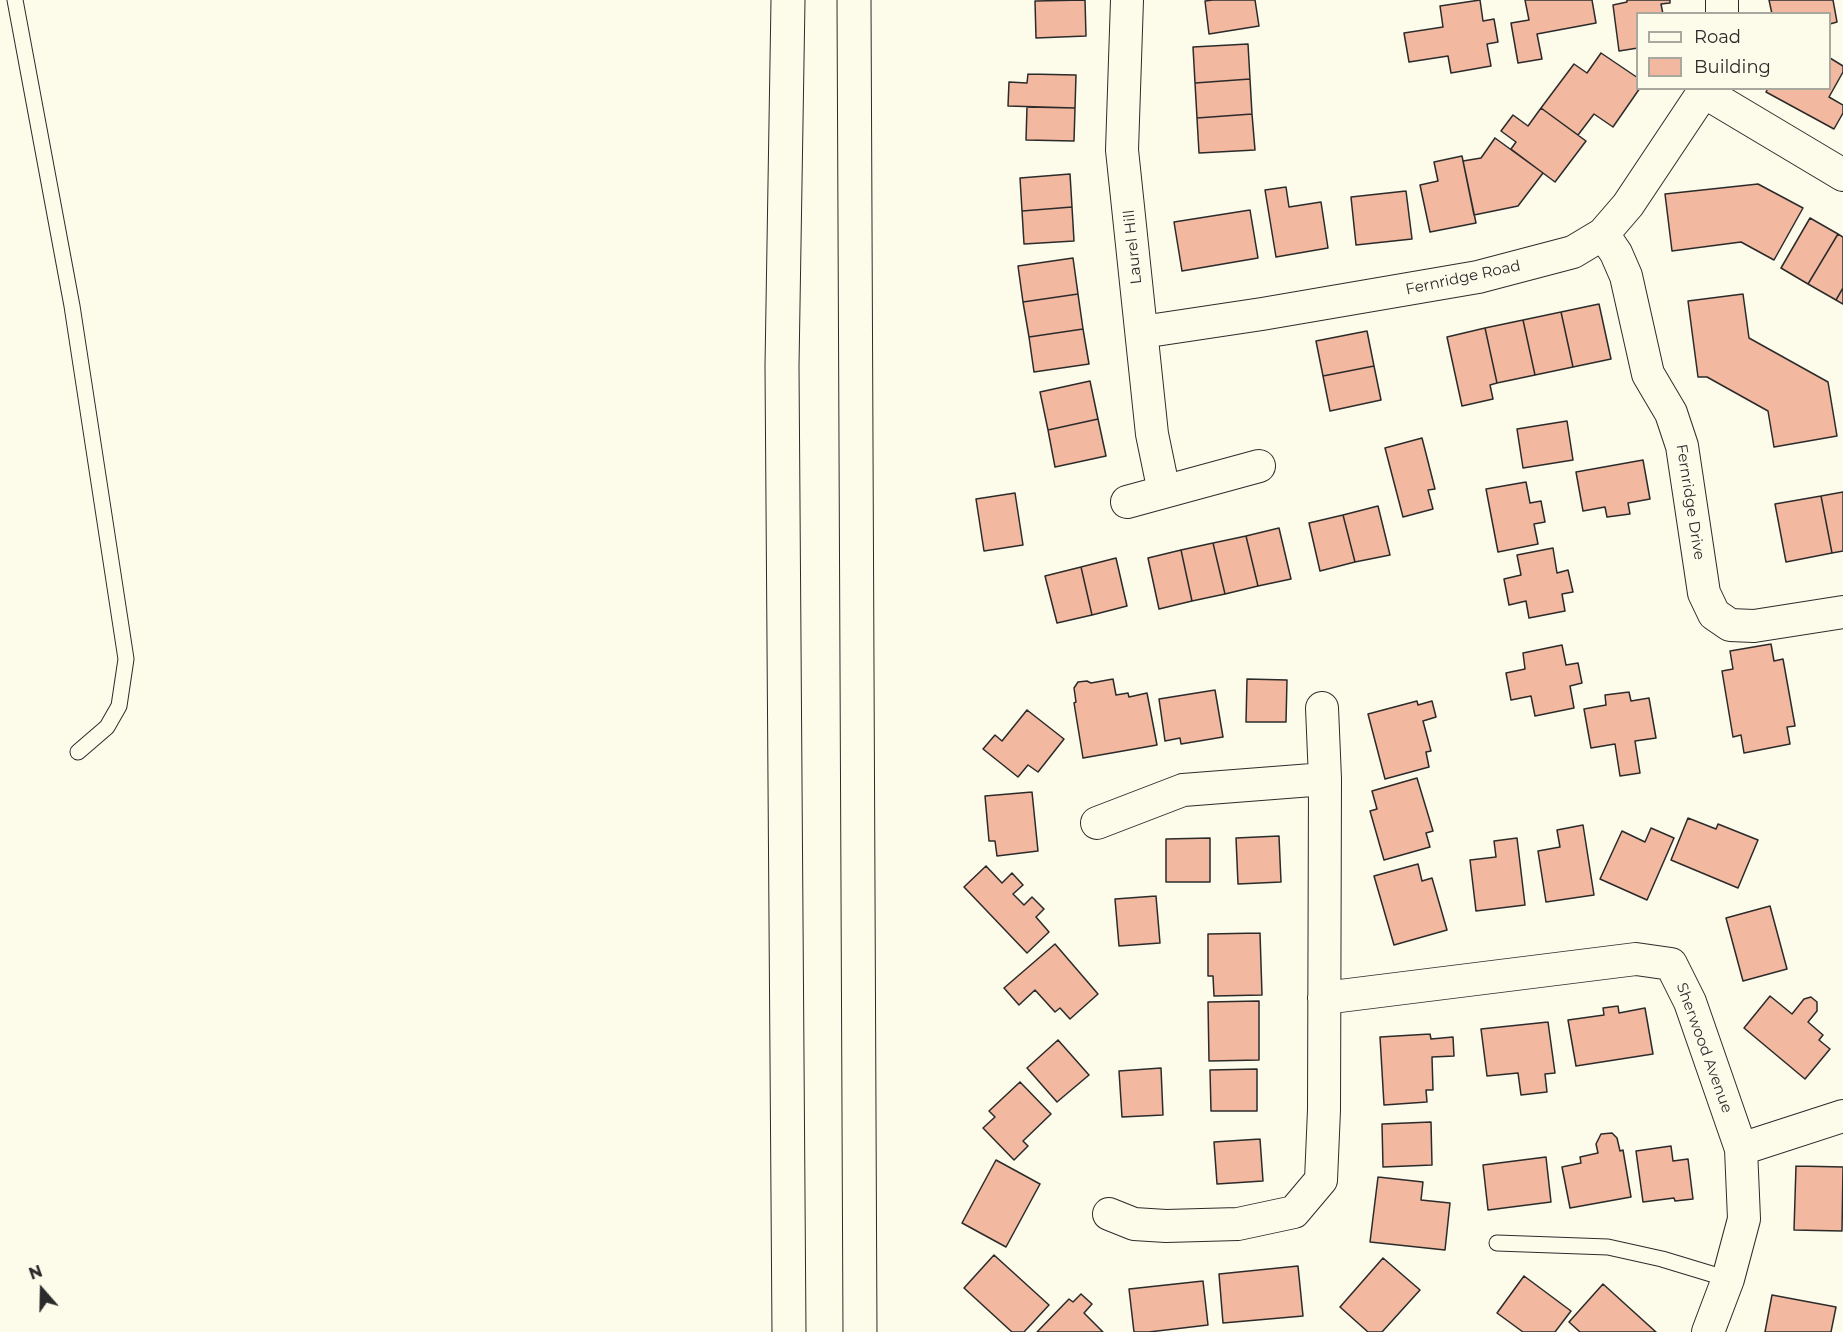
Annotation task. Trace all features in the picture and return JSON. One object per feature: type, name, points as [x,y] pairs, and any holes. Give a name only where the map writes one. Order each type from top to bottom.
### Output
[{"type":"highway","points":[[788,0],[782,366],[789,1332]]},
{"type":"highway","points":[[854,0],[860,1332]]},
{"type":"street","name":"Laurel Hill","points":[[1127,0],[1122,150],[1152,434],[1164,492]]},
{"type":"street","name":"Fernridge Road","points":[[1142,332],[1478,277],[1573,252],[1603,234],[1628,206],[1705,90]]},
{"type":"street","points":[[1705,90],[1843,175]]},
{"type":"street","name":"Fernridge Drive","points":[[1603,234],[1616,253],[1626,276],[1648,374],[1671,412],[1682,446],[1704,593],[1714,614],[1730,625],[1754,626],[1843,612]]},
{"type":"street","points":[[1127,502],[1259,465]]},
{"type":"street","points":[[1109,1214],[1134,1224],[1166,1226],[1238,1224],[1294,1212],[1321,1180],[1324,1110],[1325,779],[1322,708]]},
{"type":"street","points":[[1097,823],[1183,790],[1325,779]]},
{"type":"street","name":"Sherwood Avenue","points":[[1324,998],[1636,958],[1671,963],[1690,1002],[1741,1149],[1743,1219],[1728,1279],[1708,1332]]},
{"type":"street","points":[[1741,1149],[1843,1116]]},
{"type":"lane","points":[[15,0],[72,306],[126,659],[119,706],[107,728],[78,752]]},
{"type":"lane","points":[[1497,1242],[1608,1247],[1662,1259],[1728,1279]]},
{"type":"building","points":[[1085,0],[1086,36],[1036,38],[1035,1]]},
{"type":"building","points":[[1255,0],[1259,26],[1209,34],[1205,1]]},
{"type":"building","points":[[1480,0],[1483,21],[1494,19],[1498,42],[1487,44],[1491,66],[1451,73],[1448,56],[1409,62],[1404,33],[1443,27],[1440,6]]},
{"type":"building","points":[[1525,0],[1592,0],[1596,23],[1537,34],[1542,59],[1518,63],[1511,23],[1529,20]]},
{"type":"building","points":[[1627,0],[1670,0],[1670,3],[1661,4],[1663,12],[1636,12],[1636,48],[1619,51],[1613,5],[1627,2]]},
{"type":"building","points":[[1769,0],[1833,0],[1837,22],[1831,24],[1831,12],[1772,12]]},
{"type":"building","points":[[1248,44],[1250,79],[1195,83],[1193,47]]},
{"type":"building","points":[[1601,53],[1636,77],[1636,90],[1639,90],[1613,127],[1594,114],[1578,135],[1541,108],[1574,64],[1587,73]]},
{"type":"building","points":[[1831,59],[1843,66],[1843,72],[1829,97],[1843,105],[1843,113],[1834,129],[1766,92],[1767,90],[1831,90]]},
{"type":"building","points":[[1028,74],[1076,75],[1075,108],[1008,106],[1009,82],[1027,83]]},
{"type":"building","points":[[1250,79],[1252,114],[1197,118],[1195,83]]},
{"type":"building","points":[[1027,107],[1075,108],[1074,141],[1026,140]]},
{"type":"building","points":[[1541,108],[1586,141],[1555,182],[1511,149],[1516,142],[1501,131],[1513,115],[1528,126]]},
{"type":"building","points":[[1252,114],[1255,150],[1199,153],[1197,118]]},
{"type":"building","points":[[1495,138],[1543,173],[1518,206],[1474,215],[1463,161],[1481,158]]},
{"type":"building","points":[[1462,156],[1476,223],[1430,232],[1420,185],[1438,181],[1434,162]]},
{"type":"building","points":[[1070,174],[1072,207],[1022,211],[1020,178]]},
{"type":"building","points":[[1758,184],[1803,208],[1774,260],[1741,242],[1672,251],[1665,194]]},
{"type":"building","points":[[1286,187],[1289,207],[1321,202],[1328,248],[1276,257],[1265,190]]},
{"type":"building","points":[[1406,191],[1412,239],[1356,245],[1351,197]]},
{"type":"building","points":[[1072,207],[1074,241],[1024,244],[1022,211]]},
{"type":"building","points":[[1250,210],[1258,258],[1182,271],[1174,222]]},
{"type":"building","points":[[1810,218],[1838,234],[1808,284],[1781,268]]},
{"type":"building","points":[[1838,234],[1843,237],[1843,288],[1836,300],[1808,284]]},
{"type":"building","points":[[1073,258],[1078,294],[1023,302],[1018,266]]},
{"type":"building","points":[[1843,288],[1843,304],[1836,300]]},
{"type":"building","points":[[1078,294],[1083,329],[1029,337],[1023,302]]},
{"type":"building","points":[[1743,294],[1749,338],[1828,382],[1837,436],[1774,447],[1768,411],[1707,377],[1698,377],[1688,301]]},
{"type":"building","points":[[1599,304],[1611,359],[1573,367],[1561,312]]},
{"type":"building","points":[[1561,312],[1573,367],[1535,375],[1523,320]]},
{"type":"building","points":[[1523,320],[1535,375],[1497,383],[1485,328]]},
{"type":"building","points":[[1485,328],[1497,383],[1490,385],[1493,399],[1462,406],[1447,337]]},
{"type":"building","points":[[1083,329],[1089,364],[1034,372],[1029,337]]},
{"type":"building","points":[[1367,331],[1374,366],[1323,376],[1316,341]]},
{"type":"building","points":[[1374,366],[1381,400],[1330,411],[1323,376]]},
{"type":"building","points":[[1090,381],[1098,419],[1048,430],[1040,392]]},
{"type":"building","points":[[1098,419],[1106,456],[1055,467],[1048,430]]},
{"type":"building","points":[[1567,421],[1573,460],[1523,468],[1517,429]]},
{"type":"building","points":[[1422,438],[1435,489],[1428,490],[1433,509],[1403,517],[1385,448]]},
{"type":"building","points":[[1643,460],[1650,499],[1628,503],[1630,514],[1607,517],[1605,507],[1583,511],[1576,472]]},
{"type":"building","points":[[1526,482],[1530,503],[1541,501],[1545,522],[1534,524],[1538,544],[1498,552],[1486,489]]},
{"type":"building","points":[[1843,492],[1843,551],[1832,553],[1821,496]]},
{"type":"building","points":[[1015,493],[1023,545],[984,551],[976,499]]},
{"type":"building","points":[[1821,496],[1832,553],[1786,562],[1775,504]]},
{"type":"building","points":[[1378,506],[1390,555],[1355,562],[1343,515]]},
{"type":"building","points":[[1343,515],[1355,562],[1320,571],[1309,523]]},
{"type":"building","points":[[1279,528],[1291,579],[1258,586],[1246,536]]},
{"type":"building","points":[[1246,536],[1258,586],[1225,594],[1213,543]]},
{"type":"building","points":[[1213,543],[1225,594],[1192,601],[1181,550]]},
{"type":"building","points":[[1553,548],[1557,573],[1568,570],[1573,592],[1562,594],[1565,611],[1529,618],[1526,601],[1509,605],[1504,579],[1521,575],[1517,555]]},
{"type":"building","points":[[1181,550],[1192,601],[1159,609],[1148,558]]},
{"type":"building","points":[[1116,558],[1127,606],[1092,615],[1081,567]]},
{"type":"building","points":[[1081,567],[1092,615],[1057,623],[1045,576]]},
{"type":"building","points":[[1771,644],[1774,661],[1783,659],[1795,726],[1787,727],[1790,744],[1744,753],[1741,735],[1733,737],[1722,671],[1733,669],[1730,651]]},
{"type":"building","points":[[1562,645],[1566,665],[1578,663],[1582,683],[1570,686],[1574,708],[1535,716],[1531,696],[1511,700],[1506,673],[1525,669],[1523,653]]},
{"type":"building","points":[[1113,679],[1116,695],[1128,693],[1129,697],[1147,693],[1157,745],[1083,758],[1074,703],[1076,702],[1074,688],[1078,682],[1091,683]]},
{"type":"building","points":[[1247,679],[1287,680],[1286,722],[1246,722]]},
{"type":"building","points":[[1215,690],[1223,737],[1181,744],[1180,738],[1165,741],[1159,699]]},
{"type":"building","points":[[1629,692],[1631,701],[1649,698],[1656,738],[1635,741],[1640,773],[1620,776],[1615,744],[1591,748],[1584,709],[1606,705],[1605,695]]},
{"type":"building","points":[[1417,701],[1418,705],[1432,701],[1436,717],[1423,721],[1431,751],[1426,752],[1429,767],[1385,779],[1368,714]]},
{"type":"building","points":[[1027,710],[1064,739],[1038,772],[1028,765],[1018,777],[983,749],[995,735],[1002,741]]},
{"type":"building","points":[[1417,778],[1433,831],[1426,833],[1430,847],[1384,860],[1370,811],[1377,809],[1372,791]]},
{"type":"building","points":[[1032,792],[1038,851],[997,856],[995,841],[989,841],[985,796]]},
{"type":"building","points":[[1688,818],[1716,829],[1718,824],[1758,840],[1738,888],[1671,860]]},
{"type":"building","points":[[1583,825],[1594,895],[1546,902],[1538,851],[1560,847],[1557,830]]},
{"type":"building","points":[[1651,828],[1674,838],[1647,900],[1600,879],[1622,831],[1645,842]]},
{"type":"building","points":[[1279,836],[1281,882],[1238,884],[1236,838]]},
{"type":"building","points":[[1210,838],[1210,882],[1166,882],[1166,839]]},
{"type":"building","points":[[1517,838],[1525,905],[1476,911],[1470,860],[1496,857],[1494,841]]},
{"type":"building","points":[[1418,864],[1422,881],[1432,878],[1447,930],[1394,945],[1374,876]]},
{"type":"building","points":[[986,866],[1002,883],[1012,873],[1023,885],[1013,894],[1024,905],[1032,897],[1044,909],[1036,917],[1049,932],[1027,953],[964,887]]},
{"type":"building","points":[[1156,896],[1160,943],[1119,946],[1115,899]]},
{"type":"building","points":[[1770,906],[1787,969],[1743,981],[1726,918]]},
{"type":"building","points":[[1260,933],[1262,995],[1214,996],[1213,976],[1208,976],[1208,934]]},
{"type":"building","points":[[1055,944],[1098,994],[1070,1019],[1060,1008],[1055,1012],[1035,990],[1019,1005],[1004,988]]},
{"type":"building","points":[[1770,996],[1792,1014],[1804,999],[1811,997],[1817,1002],[1817,1011],[1808,1022],[1823,1035],[1819,1040],[1830,1049],[1805,1079],[1744,1028]]},
{"type":"building","points":[[1259,1001],[1259,1060],[1209,1061],[1208,1002]]},
{"type":"building","points":[[1618,1006],[1619,1013],[1645,1008],[1653,1054],[1576,1066],[1568,1020],[1604,1015],[1603,1008]]},
{"type":"building","points":[[1548,1022],[1555,1073],[1545,1074],[1547,1092],[1521,1095],[1518,1073],[1487,1076],[1481,1029]]},
{"type":"building","points":[[1430,1034],[1431,1039],[1453,1037],[1454,1056],[1432,1057],[1433,1090],[1426,1090],[1427,1102],[1384,1105],[1380,1037]]},
{"type":"building","points":[[1058,1040],[1089,1075],[1057,1102],[1027,1068]]},
{"type":"building","points":[[1161,1068],[1163,1115],[1122,1117],[1119,1071]]},
{"type":"building","points":[[1257,1069],[1257,1111],[1211,1111],[1210,1070]]},
{"type":"building","points":[[1020,1082],[1051,1114],[1023,1141],[1028,1146],[1014,1160],[983,1128],[995,1117],[989,1111]]},
{"type":"building","points":[[1431,1122],[1432,1165],[1383,1167],[1382,1124]]},
{"type":"building","points":[[1612,1133],[1617,1138],[1620,1151],[1623,1150],[1631,1197],[1570,1208],[1562,1167],[1581,1163],[1580,1157],[1598,1153],[1596,1144],[1601,1134]]},
{"type":"building","points":[[1260,1139],[1263,1181],[1217,1184],[1214,1142]]},
{"type":"building","points":[[1671,1146],[1673,1161],[1688,1159],[1693,1199],[1675,1201],[1674,1198],[1643,1202],[1636,1151]]},
{"type":"building","points":[[1546,1157],[1551,1202],[1488,1210],[1483,1165]]},
{"type":"building","points":[[996,1160],[1040,1184],[1006,1247],[962,1223]]},
{"type":"building","points":[[1796,1166],[1843,1167],[1842,1231],[1794,1230]]},
{"type":"building","points":[[1378,1177],[1423,1182],[1421,1200],[1450,1203],[1445,1250],[1370,1242]]},
{"type":"building","points":[[994,1255],[1049,1305],[1024,1332],[1012,1332],[964,1288]]},
{"type":"building","points":[[1383,1258],[1420,1290],[1382,1332],[1368,1332],[1340,1307]]},
{"type":"building","points":[[1298,1266],[1303,1316],[1223,1323],[1219,1274]]},
{"type":"building","points":[[1524,1276],[1571,1311],[1555,1332],[1523,1332],[1497,1313]]},
{"type":"building","points":[[1203,1281],[1208,1325],[1134,1332],[1129,1289]]},
{"type":"building","points":[[1603,1284],[1656,1332],[1580,1332],[1569,1322]]},
{"type":"building","points":[[1081,1294],[1092,1304],[1084,1313],[1103,1332],[1037,1332],[1069,1299],[1073,1302]]},
{"type":"building","points":[[1772,1295],[1836,1307],[1831,1332],[1765,1332]]}]
